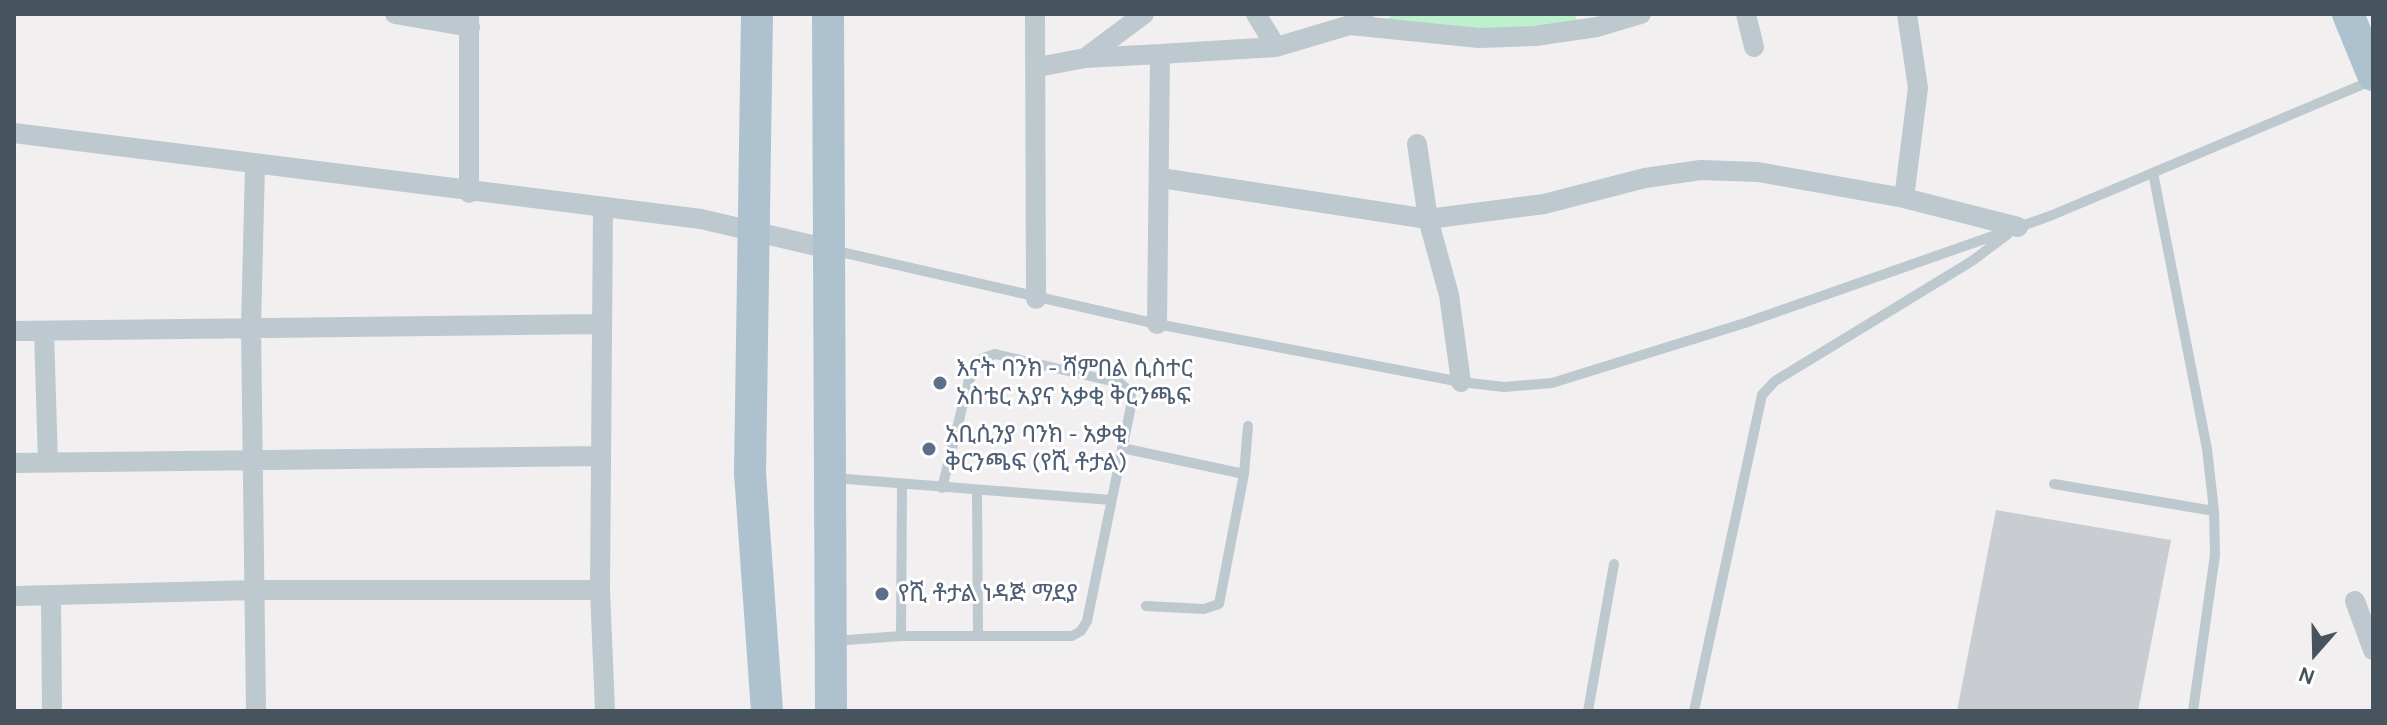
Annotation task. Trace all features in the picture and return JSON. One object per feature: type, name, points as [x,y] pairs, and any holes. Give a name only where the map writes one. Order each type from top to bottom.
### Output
[{"type":"main road","points":[[757,14],[750,473],[767,711]]},
{"type":"main road","points":[[828,14],[831,706]]},
{"type":"main road","points":[[2348,14],[2373,78]]},
{"type":"street","points":[[395,14],[470,20],[469,193]]},
{"type":"street","points":[[1035,14],[1038,67],[1036,299]]},
{"type":"street","points":[[1085,58],[1144,14]]},
{"type":"street","points":[[1256,14],[1276,47]]},
{"type":"street","points":[[1038,67],[1085,58],[1276,47],[1357,19],[1479,38],[1535,36],[1594,21],[1641,14]]},
{"type":"street","points":[[1746,14],[1754,47]]},
{"type":"street","points":[[1904,198],[1918,88],[1907,14]]},
{"type":"street","points":[[1157,324],[1160,54]]},
{"type":"street","points":[[14,133],[469,193],[701,219],[829,249]]},
{"type":"street","points":[[1417,144],[1428,219],[1449,295],[1461,382]]},
{"type":"street","points":[[255,165],[251,327],[256,711]]},
{"type":"street","points":[[1161,178],[1428,219],[1544,204],[1645,178],[1701,170],[1758,172],[1904,198],[2018,227]]},
{"type":"street","points":[[603,208],[600,590],[605,711]]},
{"type":"street","points":[[14,331],[601,324]]},
{"type":"street","points":[[44,331],[48,463]]},
{"type":"street","points":[[14,463],[601,456]]},
{"type":"street","points":[[14,596],[256,590],[600,590]]},
{"type":"street","points":[[51,596],[52,711]]},
{"type":"street","points":[[2355,601],[2373,650]]},
{"type":"lane","points":[[829,249],[1036,299],[1461,382],[1504,387],[1552,383],[1745,323],[2018,227],[2153,173],[2373,78]]},
{"type":"lane","points":[[2153,173],[2207,449],[2214,511],[2213,569],[2193,711]]},
{"type":"lane","points":[[1694,711],[1762,395],[1775,381],[1972,261],[2018,227]]},
{"type":"lane","points":[[830,641],[901,636],[1072,636],[1081,631],[1087,621],[1132,401],[1130,392],[1120,383],[995,354],[983,358],[969,380],[942,488]]},
{"type":"lane","points":[[1146,606],[1204,609],[1219,604],[1244,474],[1248,426]]},
{"type":"lane","points":[[1122,448],[1244,474]]},
{"type":"lane","points":[[828,478],[1111,500]]},
{"type":"lane","points":[[2054,484],[2214,511]]},
{"type":"lane","points":[[901,636],[902,486]]},
{"type":"lane","points":[[977,491],[978,636]]},
{"type":"lane","points":[[1588,711],[1614,564]]},
{"type":"green space","points":[[1394,14],[1574,14],[1582,29],[1544,35],[1383,21]]},
{"type":"building","points":[[1996,510],[2171,540],[2138,711],[1957,711]]},
{"type":"place","name":"እናት ባንክ - ሻምበል ሲስተር አስቴር አያና አቃቂ ቅርንጫፍ","points":[[940,383]]},
{"type":"place","name":"አቢሲንያ ባንክ - አቃቂ ቅርንጫፍ (የሺ ቶታል)","points":[[929,449]]},
{"type":"place","name":"የሺ ቶታል ነዳጅ ማደያ","points":[[882,594]]}]
